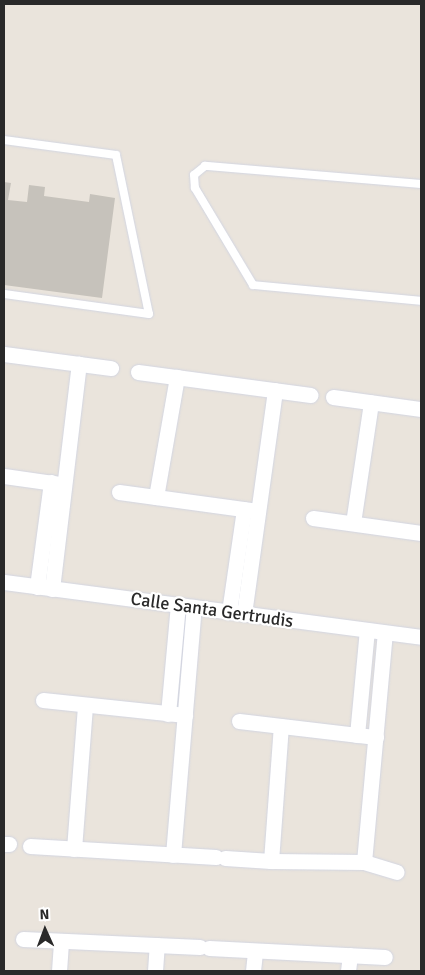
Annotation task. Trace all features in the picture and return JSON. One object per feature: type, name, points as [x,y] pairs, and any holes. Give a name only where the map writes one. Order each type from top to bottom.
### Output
[{"type":"street","points":[[4,354],[111,368]]},
{"type":"street","points":[[37,587],[79,364]]},
{"type":"street","points":[[138,372],[310,395]]},
{"type":"street","points":[[156,497],[177,377]]},
{"type":"street","points":[[237,613],[251,510],[275,390]]},
{"type":"street","points":[[332,397],[421,409]]},
{"type":"street","points":[[353,523],[371,402]]},
{"type":"street","points":[[4,476],[58,483]]},
{"type":"street","points":[[52,589],[58,483]]},
{"type":"street","points":[[119,492],[251,510]]},
{"type":"street","points":[[313,518],[421,533]]},
{"type":"street","name":"Calle Santa Gertrudis","points":[[4,582],[421,637]]},
{"type":"street","points":[[168,714],[178,605]]},
{"type":"street","points":[[173,855],[194,607]]},
{"type":"street","points":[[357,735],[367,630]]},
{"type":"street","points":[[364,862],[385,633]]},
{"type":"street","points":[[43,700],[184,715]]},
{"type":"street","points":[[74,849],[85,705]]},
{"type":"street","points":[[239,721],[376,738]]},
{"type":"street","points":[[271,861],[280,726]]},
{"type":"street","points":[[30,846],[271,861],[364,862],[396,872]]},
{"type":"street","points":[[22,939],[386,957]]},
{"type":"street","points":[[59,971],[61,941]]},
{"type":"street","points":[[155,971],[157,946]]},
{"type":"street","points":[[253,971],[255,950]]},
{"type":"street","points":[[348,971],[350,956]]},
{"type":"lane","points":[[4,140],[116,155],[149,314],[4,294]]},
{"type":"lane","points":[[421,184],[205,166],[194,175],[195,188],[253,285],[421,301]]},
{"type":"building","points":[[4,182],[11,183],[8,200],[27,202],[29,185],[45,187],[44,196],[89,202],[90,194],[115,198],[102,298],[4,285]]}]
